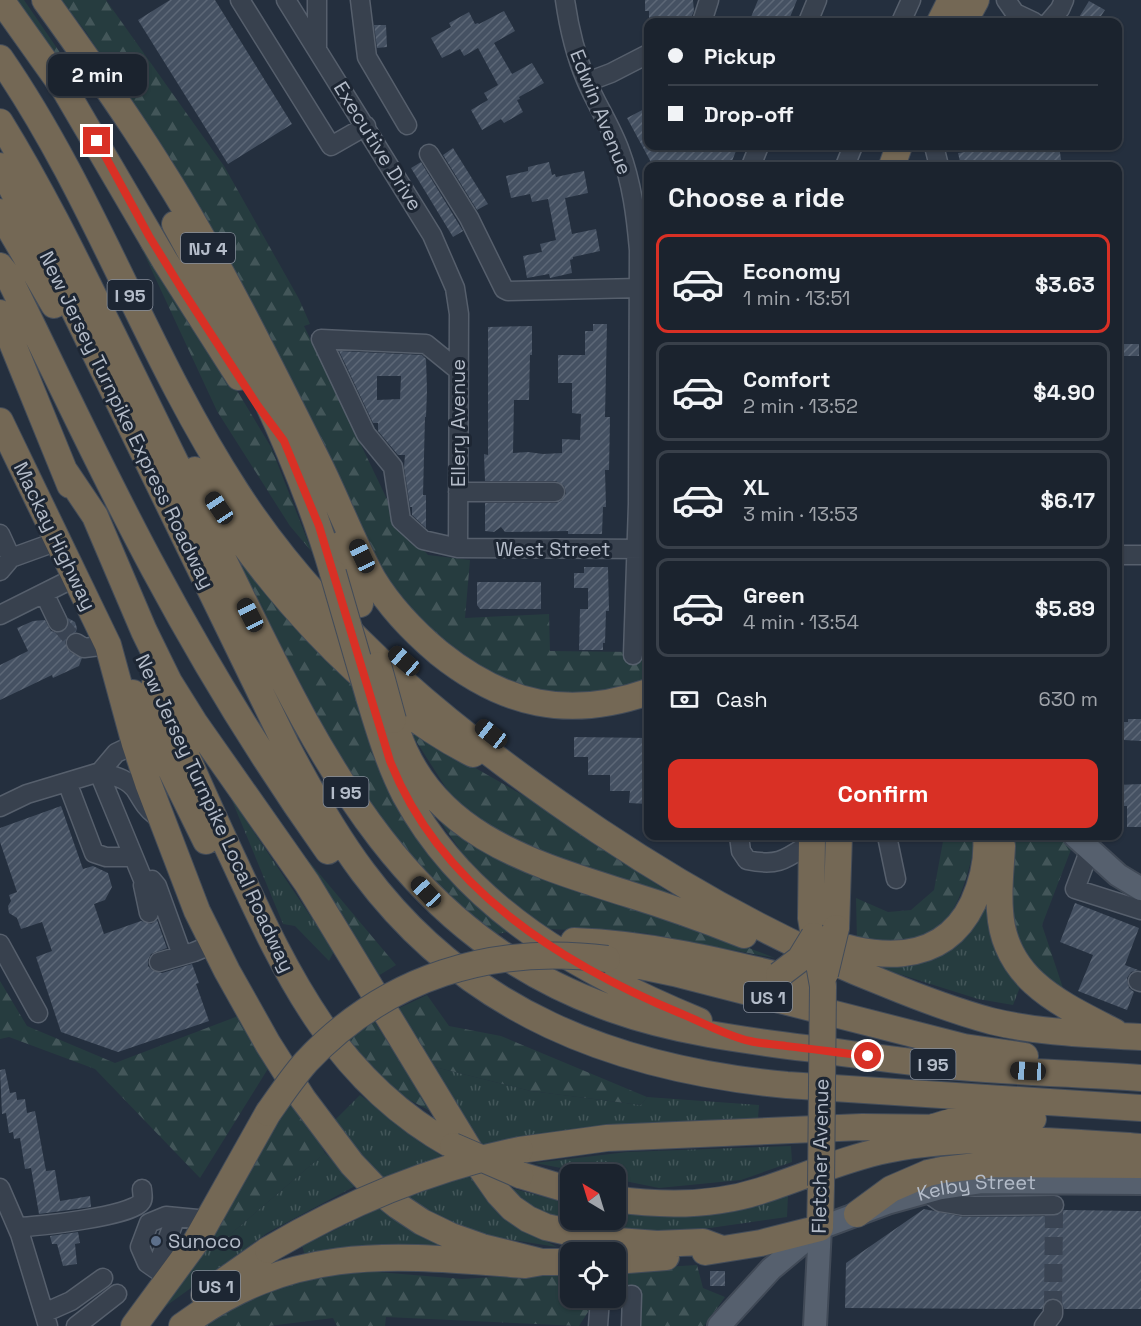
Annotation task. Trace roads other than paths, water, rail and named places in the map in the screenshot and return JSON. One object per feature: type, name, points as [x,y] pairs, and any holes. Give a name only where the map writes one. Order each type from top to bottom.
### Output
[{"type":"highway","points":[[1,0],[65,90],[183,291],[258,406],[293,436],[336,525],[393,720],[410,763],[429,791],[455,817],[494,843],[545,867],[713,923],[770,946],[816,934]]},
{"type":"highway","points":[[45,0],[98,74],[131,146],[224,315],[267,399],[293,436],[374,579],[406,622],[444,657],[489,686],[520,699],[555,705],[592,705],[619,701],[644,693]]},
{"type":"highway","points":[[942,18],[951,0]]},
{"type":"highway","points":[[966,18],[976,0]]},
{"type":"highway","name":"I 95","points":[[0,58],[68,170],[164,362],[235,490],[263,530],[321,601],[372,652],[459,728],[532,784],[630,851],[722,908],[778,937],[839,965],[921,998],[990,1020],[1049,1031],[1135,1042]]},
{"type":"highway","name":"New Jersey Turnpike Express Roadway","points":[[0,122],[49,208],[301,713],[347,794],[404,869],[426,892],[471,931],[528,969],[568,991],[614,1010],[667,1026],[749,1041],[958,1066],[1130,1077]]},
{"type":"highway","name":"New Jersey Turnpike Express Roadway","points":[[0,166],[44,248],[276,725],[314,798],[364,874],[406,921],[460,970],[510,1004],[584,1041],[641,1060],[692,1072],[770,1084],[1078,1105]]},
{"type":"highway","points":[[0,213],[88,364],[120,406]]},
{"type":"highway","points":[[0,266],[8,276],[153,567],[235,710],[292,799],[339,865],[406,921]]},
{"type":"highway","name":"New Jersey Turnpike Local Roadway","points":[[0,313],[155,685],[259,915],[305,1002],[352,1065],[397,1110],[453,1146],[520,1175],[560,1187]]},
{"type":"highway","points":[[123,356],[159,408],[243,543],[321,635],[371,684],[424,726],[450,743],[532,784]]},
{"type":"highway","name":"Mackay Highway","points":[[0,421],[109,648]]},
{"type":"highway","points":[[293,436],[310,502],[386,750],[404,794],[430,836],[457,869],[480,892],[534,934],[590,971],[646,998],[749,1041]]},
{"type":"highway","points":[[64,470],[95,516],[155,655],[173,689],[302,875],[478,1164],[499,1194],[528,1219],[556,1230],[637,1243],[704,1242],[722,1249]]},
{"type":"highway","points":[[263,530],[308,567],[370,630],[442,695],[538,770],[611,822],[670,860],[757,910],[812,936],[841,947],[879,953],[918,951],[940,942],[962,923],[976,897],[986,866],[986,840]]},
{"type":"highway","points":[[109,648],[281,989],[307,1025],[352,1065]]},
{"type":"highway","points":[[109,648],[135,744],[194,902],[213,944],[268,1044],[303,1099],[342,1153],[362,1176],[398,1206],[436,1229],[482,1247],[542,1262]]},
{"type":"highway","name":"Fletcher Avenue","points":[[812,840],[816,934],[823,986],[820,1228]]},
{"type":"highway","name":"Fletcher Avenue","points":[[816,934],[838,869],[839,840]]},
{"type":"highway","points":[[838,869],[847,840]]},
{"type":"highway","points":[[1002,840],[1000,917],[1005,939],[1013,958],[1029,979],[1053,998],[1135,1042]]},
{"type":"highway","points":[[816,934],[839,965]]},
{"type":"highway","points":[[779,975],[795,965],[816,934]]},
{"type":"highway","points":[[405,988],[436,967],[473,952],[517,944],[562,941],[606,942],[669,950],[823,986]]},
{"type":"highway","name":"US 1","points":[[134,1326],[163,1274],[208,1220],[268,1113],[296,1075],[327,1042],[360,1015],[405,988],[453,969],[502,958],[552,955],[607,959],[674,973],[929,1036],[964,1047],[1053,1058],[1130,1077]]},
{"type":"highway","name":"US 1","points":[[929,1036],[1135,1042]]},
{"type":"highway","name":"I 95","points":[[1078,1105],[1141,1108]]},
{"type":"highway","name":"US 1","points":[[934,1127],[963,1118],[1015,1117],[1044,1120],[1078,1105]]},
{"type":"highway","name":"US 1","points":[[167,1326],[210,1290],[268,1250],[356,1203],[425,1176],[495,1155],[545,1145],[607,1138],[862,1127],[969,1129],[998,1140]]},
{"type":"highway","points":[[626,1200],[676,1204],[724,1199],[759,1191],[826,1167],[886,1150],[934,1142],[998,1140],[1141,1147]]},
{"type":"highway","points":[[856,1214],[891,1189],[928,1173],[950,1168],[994,1164],[1141,1166]]},
{"type":"highway","points":[[626,1260],[660,1258],[761,1243],[820,1228]]},
{"type":"highway","points":[[182,1326],[217,1302],[251,1285],[295,1270],[333,1262],[389,1256],[525,1265],[560,1262]]},
{"type":"main road","points":[[1082,842],[1123,879],[1141,889]]},
{"type":"main road","name":"Kelby Street","points":[[719,1326],[771,1269],[820,1228],[856,1214],[926,1192],[981,1182],[1141,1183]]},
{"type":"main road","name":"Fletcher Avenue","points":[[815,1326],[820,1228]]},
{"type":"street","points":[[241,0],[331,146],[366,126]]},
{"type":"street","name":"Executive Drive","points":[[286,0],[432,234],[456,298]]},
{"type":"street","points":[[316,0],[317,48]]},
{"type":"street","points":[[360,0],[367,57],[407,125]]},
{"type":"street","name":"Edwin Avenue","points":[[565,0],[577,57],[587,82],[608,121],[642,216],[639,288],[642,589],[633,655]]},
{"type":"street","points":[[703,18],[709,0]]},
{"type":"street","points":[[810,18],[817,0]]},
{"type":"street","points":[[903,18],[911,0]]},
{"type":"street","points":[[995,0],[1005,0],[1015,13],[1026,18]]},
{"type":"street","points":[[1052,18],[1064,0]]},
{"type":"street","points":[[587,82],[644,56]]},
{"type":"street","points":[[429,154],[469,218],[504,289],[508,291],[639,288]]},
{"type":"street","name":"Ellery Avenue","points":[[456,298],[459,314],[458,548]]},
{"type":"street","name":"West Street","points":[[458,370],[426,344],[321,339],[366,434],[393,467],[401,520],[423,540],[458,548],[642,549]]},
{"type":"street","points":[[458,492],[555,492]]},
{"type":"street","points":[[0,534],[5,565],[58,541]]},
{"type":"street","points":[[1122,555],[1141,555]]},
{"type":"street","points":[[0,615],[76,577]]},
{"type":"street","points":[[44,593],[58,622]]},
{"type":"street","points":[[76,643],[84,648],[109,648]]},
{"type":"street","points":[[100,773],[116,753],[135,744]]},
{"type":"street","points":[[100,773],[144,882],[142,890],[149,913]]},
{"type":"street","points":[[0,807],[27,794],[100,773],[121,778],[136,790],[145,808],[162,821]]},
{"type":"street","points":[[68,782],[94,853],[106,857],[133,857]]},
{"type":"street","points":[[740,840],[741,850],[747,860],[762,863],[781,862],[811,840]]},
{"type":"street","points":[[888,840],[896,879]]},
{"type":"street","points":[[1082,842],[1075,889],[1083,898],[1141,910]]},
{"type":"street","points":[[144,882],[152,880],[157,886],[182,955]]},
{"type":"street","points":[[0,944],[38,1013]]},
{"type":"street","points":[[159,962],[213,944]]},
{"type":"street","points":[[1028,1181],[1054,1208]]},
{"type":"street","points":[[1054,1208],[1063,1195],[1082,1182]]},
{"type":"street","points":[[0,1188],[18,1227],[46,1320],[103,1278]]},
{"type":"street","points":[[18,1227],[36,1227],[93,1218],[132,1208],[141,1203],[142,1189]]},
{"type":"street","points":[[926,1192],[940,1202],[964,1206],[1054,1208]]},
{"type":"street","points":[[163,1274],[147,1263],[140,1247],[149,1223],[166,1216],[208,1220]]},
{"type":"street","points":[[76,1326],[117,1294]]},
{"type":"street","points":[[626,1296],[632,1295],[631,1326]]},
{"type":"street","points":[[598,1326],[599,1308]]},
{"type":"tunnel","points":[[58,622],[76,643]]},
{"type":"tunnel","points":[[1053,1309],[1054,1210]]},
{"type":"place","name":"Sunoco","points":[[156,1241]]}]
